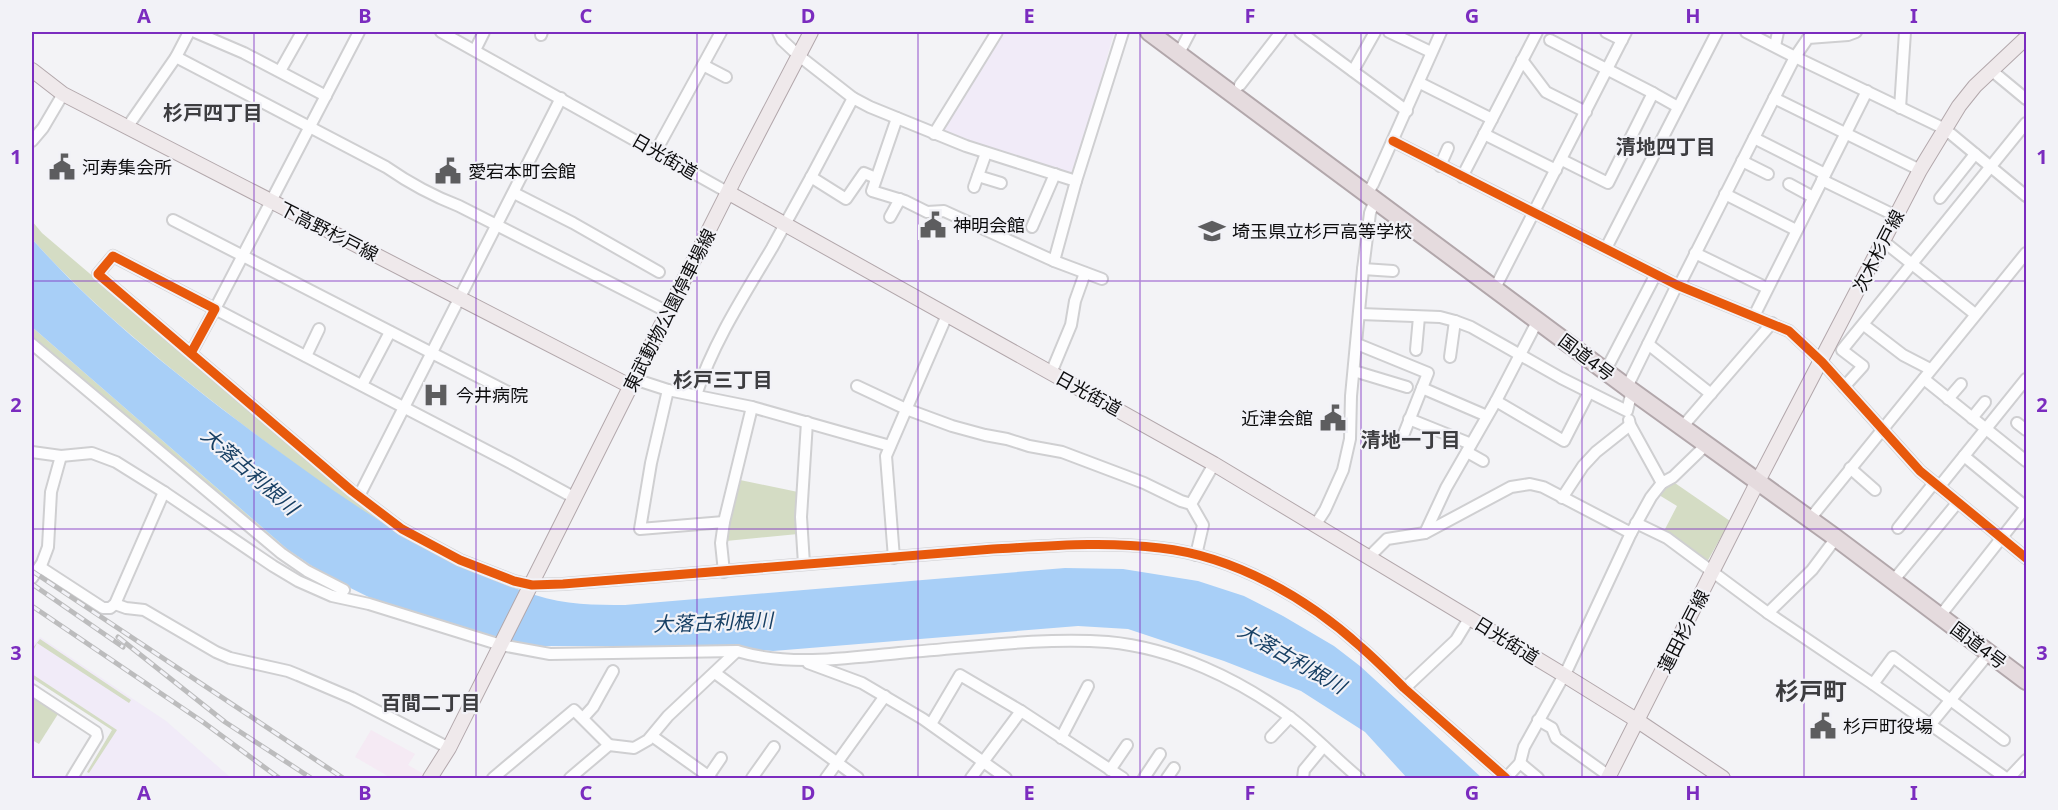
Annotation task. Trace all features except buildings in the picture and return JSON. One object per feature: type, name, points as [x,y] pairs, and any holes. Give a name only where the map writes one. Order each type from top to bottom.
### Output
[{"type":"highway","name":"国道4号","points":[[1149,32],[1757,483],[1893,580],[2026,681]]},
{"type":"main road","name":"東武動物公園停車場線","points":[[501,644],[811,32]]},
{"type":"main road","name":"次木杉戸線","points":[[1757,483],[1920,170],[1959,106],[1975,86],[2026,38]]},
{"type":"main road","name":"下高野杉戸線","points":[[32,70],[63,93],[461,298],[632,383]]},
{"type":"main road","name":"日光街道","points":[[729,193],[1214,464],[1316,524],[1638,721],[1723,778]]},
{"type":"main road","name":"蓮田杉戸線","points":[[1609,777],[1757,483]]},
{"type":"main road","points":[[438,775],[501,644]]},
{"type":"street","points":[[128,126],[176,57],[189,32]]},
{"type":"street","points":[[195,32],[280,71],[326,96]]},
{"type":"street","points":[[280,71],[302,32]]},
{"type":"street","points":[[191,353],[359,32]]},
{"type":"street","name":"日光街道","points":[[441,32],[729,193]]},
{"type":"street","points":[[475,50],[484,32]]},
{"type":"street","points":[[656,151],[721,32]]},
{"type":"street","points":[[778,32],[798,55],[854,98],[870,107],[986,153],[1076,181]]},
{"type":"street","points":[[1054,261],[1076,181],[1123,32]]},
{"type":"street","points":[[1179,53],[1191,32]]},
{"type":"street","points":[[1240,85],[1281,32]]},
{"type":"street","points":[[1300,32],[1407,111]]},
{"type":"street","points":[[1353,71],[1375,32]]},
{"type":"street","points":[[1389,32],[1431,52]]},
{"type":"street","points":[[1316,524],[1343,470],[1350,439],[1354,371],[1371,197],[1431,52],[1442,32]]},
{"type":"street","points":[[1462,177],[1537,32]]},
{"type":"street","points":[[1495,288],[1624,36],[1606,32]]},
{"type":"street","points":[[1606,248],[1717,32]]},
{"type":"street","points":[[1746,32],[1945,129],[2026,196]]},
{"type":"street","points":[[1775,46],[1778,32]]},
{"type":"street","points":[[1662,483],[1630,425],[1627,411],[1630,389],[1648,344],[1795,57],[1808,38],[1848,35],[1856,32]]},
{"type":"street","points":[[1900,108],[1905,32]]},
{"type":"street","points":[[934,134],[992,33]]},
{"type":"street","points":[[1550,40],[1678,107]]},
{"type":"street","points":[[176,57],[386,167],[402,179],[436,197],[459,206],[668,312]]},
{"type":"street","points":[[1522,60],[1546,92],[1586,112]]},
{"type":"street","points":[[703,65],[726,77]]},
{"type":"street","points":[[1991,70],[2026,99]]},
{"type":"street","points":[[1420,83],[1492,119]]},
{"type":"street","points":[[1754,316],[1867,92]]},
{"type":"street","points":[[32,141],[44,128],[63,93]]},
{"type":"street","points":[[1562,160],[1608,183],[1653,93]]},
{"type":"street","points":[[359,496],[561,98]]},
{"type":"street","points":[[696,395],[724,331],[786,224],[854,98]]},
{"type":"street","points":[[1774,98],[1920,170]]},
{"type":"street","points":[[897,118],[872,190],[900,199],[927,212],[944,211],[1054,261],[1102,279]]},
{"type":"street","points":[[1844,387],[1863,366],[1842,350],[2026,123]]},
{"type":"street","points":[[1484,134],[1556,170]]},
{"type":"street","points":[[1754,138],[1896,216]]},
{"type":"street","points":[[1393,141],[1678,285],[1789,331],[1821,362],[1920,471],[2026,558]]},
{"type":"street","points":[[1440,166],[1448,148]]},
{"type":"street","points":[[986,153],[974,181],[1001,183]]},
{"type":"street","points":[[1940,198],[1975,154]]},
{"type":"street","points":[[1742,161],[1768,174]]},
{"type":"street","points":[[811,177],[846,200],[864,172],[876,178]]},
{"type":"street","points":[[1032,227],[1054,174]]},
{"type":"street","points":[[1789,184],[1813,197]]},
{"type":"street","points":[[514,193],[573,223],[659,272]]},
{"type":"street","points":[[1725,194],[1796,230]]},
{"type":"street","points":[[890,217],[900,199]]},
{"type":"street","points":[[173,220],[508,392]]},
{"type":"street","points":[[1883,242],[1975,314]]},
{"type":"street","points":[[1809,520],[2026,252]]},
{"type":"street","points":[[1695,254],[1767,288]]},
{"type":"street","points":[[575,498],[113,256],[98,274],[359,496],[402,529],[460,560],[530,587],[993,549],[1067,545],[1162,548],[1196,555],[1236,568],[1292,597],[1360,646],[1506,778],[1520,763],[1524,747],[1564,675],[1633,528],[1662,483],[1673,477],[1706,445]]},
{"type":"street","points":[[1363,268],[1393,271]]},
{"type":"street","points":[[1051,373],[1071,325],[1075,301],[1085,273]]},
{"type":"street","points":[[1606,370],[1656,274]]},
{"type":"street","points":[[1360,314],[1440,317],[1455,321],[1471,327],[1519,355],[1627,411]]},
{"type":"street","points":[[894,558],[885,462],[947,315]]},
{"type":"street","points":[[1416,350],[1419,317]]},
{"type":"street","points":[[1425,533],[1446,488],[1496,401],[1538,320]]},
{"type":"street","points":[[1450,357],[1455,321]]},
{"type":"street","points":[[1683,426],[1772,323]]},
{"type":"street","points":[[1864,325],[1927,374],[1948,399],[2026,460]]},
{"type":"street","points":[[306,356],[319,330]]},
{"type":"street","points":[[362,385],[390,332]]},
{"type":"street","points":[[32,344],[281,553],[307,571],[344,590]]},
{"type":"street","points":[[1357,344],[1428,373],[1402,436]]},
{"type":"street","points":[[1648,344],[1711,394]]},
{"type":"street","points":[[1354,371],[1407,387]]},
{"type":"street","points":[[1898,528],[1964,456],[2026,379]]},
{"type":"street","points":[[632,383],[752,407],[890,446]]},
{"type":"street","points":[[1948,399],[1962,384]]},
{"type":"street","points":[[857,386],[906,409],[952,426],[1062,452],[1134,479],[1191,504],[1203,525],[1196,555]]},
{"type":"street","points":[[1422,388],[1487,416]]},
{"type":"street","points":[[668,390],[651,463],[640,529],[724,522]]},
{"type":"street","points":[[1496,401],[1564,441],[1589,392]]},
{"type":"street","points":[[1972,418],[1985,402]]},
{"type":"street","points":[[724,572],[721,543],[724,522],[752,407]]},
{"type":"street","points":[[1409,418],[1469,448],[1483,461]]},
{"type":"street","points":[[804,564],[801,517],[807,422]]},
{"type":"street","points":[[2017,423],[2026,430]]},
{"type":"street","points":[[1562,498],[1583,466],[1596,452],[1630,425]]},
{"type":"street","points":[[32,452],[61,456],[82,453],[100,455],[116,462],[250,551],[310,586],[341,599],[369,604],[501,644],[550,654],[737,651],[748,655],[804,662],[1042,641],[1109,642],[1146,648],[1194,664],[1229,679],[1290,717],[1359,778]]},
{"type":"street","points":[[32,578],[40,567],[50,538],[51,492],[61,456]]},
{"type":"street","points":[[1940,616],[2026,507],[1964,456]]},
{"type":"street","points":[[1191,504],[1214,464]]},
{"type":"street","points":[[1850,468],[1875,490]]},
{"type":"street","points":[[1370,556],[1387,539],[1425,533],[1511,487],[1522,484],[1542,487],[1562,498],[1633,528],[1667,538],[1768,613],[2008,778],[2026,760]]},
{"type":"street","points":[[40,567],[103,608],[110,608],[115,604],[164,492]]},
{"type":"street","points":[[1893,580],[1958,502]]},
{"type":"street","points":[[1768,613],[1812,570],[1836,538]]},
{"type":"street","points":[[115,604],[144,610],[230,658],[288,671],[320,684],[449,748]]},
{"type":"street","points":[[1405,688],[1456,640],[1470,617]]},
{"type":"street","points":[[493,778],[574,710],[609,745],[634,748],[648,741],[668,716],[737,651]]},
{"type":"street","points":[[1930,725],[1989,653]]},
{"type":"street","points":[[1874,684],[1893,657],[2004,740]]},
{"type":"street","points":[[804,662],[862,683],[885,696],[931,724],[1006,778]]},
{"type":"street","points":[[583,718],[593,707],[613,671]]},
{"type":"street","points":[[715,673],[858,778]]},
{"type":"street","points":[[931,724],[960,675],[1021,711],[1123,778]]},
{"type":"street","points":[[1061,738],[1089,686]]},
{"type":"street","points":[[32,690],[96,732],[97,737],[72,778]]},
{"type":"street","points":[[826,778],[885,696]]},
{"type":"street","points":[[971,778],[1021,711]]},
{"type":"street","points":[[1270,737],[1290,717]]},
{"type":"street","points":[[1538,720],[1552,728],[1556,738],[1609,777]]},
{"type":"street","points":[[652,736],[710,778],[722,758]]},
{"type":"street","points":[[570,778],[609,745]]},
{"type":"street","points":[[1110,770],[1127,745]]},
{"type":"street","points":[[752,778],[774,747]]},
{"type":"street","points":[[1303,778],[1304,770],[1323,747]]},
{"type":"street","points":[[1144,778],[1160,754]]},
{"type":"street","points":[[1520,763],[1538,778]]},
{"type":"street","points":[[1167,778],[1174,768]]},
{"type":"shaded area","points":[[1005,32],[1114,32],[1075,173],[1072,176],[945,134],[944,128]]},
{"type":"shaded area","points":[[40,637],[166,721],[231,778],[83,778],[112,730],[32,678],[32,646]]},
{"type":"shaded area","points":[[371,730],[415,754],[408,765],[429,777],[391,778],[355,757]]},
{"type":"green space","points":[[32,221],[42,233],[383,523],[304,471],[199,391],[112,319],[32,239]]},
{"type":"green space","points":[[32,327],[287,549],[328,577],[286,553],[32,338]]},
{"type":"green space","points":[[740,480],[798,492],[798,534],[726,541]]},
{"type":"green space","points":[[1672,481],[1730,521],[1707,562],[1663,533],[1677,506],[1659,495]]},
{"type":"green space","points":[[40,639],[131,700],[129,703],[37,643],[32,649]]},
{"type":"green space","points":[[32,674],[117,730],[89,773],[87,772],[112,730],[32,678]]},
{"type":"green space","points":[[32,697],[58,714],[39,744],[32,740]]},
{"type":"water","name":"大落古利根川","points":[[32,239],[57,266],[136,340],[283,455],[386,525],[458,565],[496,581],[558,601],[625,605],[1065,568],[1123,569],[1198,581],[1244,596],[1334,646],[1360,666],[1482,778],[1407,778],[1365,732],[1301,691],[1224,661],[1128,629],[1078,626],[773,651],[712,646],[542,646],[514,642],[391,608],[328,577],[287,549],[32,327]]},
{"type":"railway","points":[[32,571],[343,778]]},
{"type":"railway","points":[[32,584],[123,647]]},
{"type":"railway","points":[[32,606],[203,722],[279,778]]},
{"type":"railway","points":[[118,637],[225,722],[311,778]]},
{"type":"cycle path","points":[[1393,141],[1677,285],[1789,331],[1822,362],[1920,471],[2026,558]]},
{"type":"cycle path","points":[[191,353],[215,309],[113,256],[98,274],[352,491],[402,529],[460,560],[514,581],[532,585],[563,584],[993,549],[1097,544],[1160,548],[1188,553],[1242,570],[1268,582],[1317,612],[1361,647],[1506,778]]},
{"type":"place","name":"河寿集会所","points":[[62,167]]},
{"type":"place","name":"愛宕本町会館","points":[[448,171]]},
{"type":"place","name":"神明会館","points":[[933,225]]},
{"type":"place","name":"埼玉県立杉戸高等学校","points":[[1212,231]]},
{"type":"place","name":"今井病院","points":[[436,395]]},
{"type":"place","name":"近津会館","points":[[1333,418]]},
{"type":"place","name":"杉戸町役場","points":[[1823,726]]},
{"type":"district","name":"杉戸四丁目","points":[[213,112]]},
{"type":"district","name":"清地四丁目","points":[[1666,146]]},
{"type":"district","name":"杉戸三丁目","points":[[723,379]]},
{"type":"district","name":"清地一丁目","points":[[1411,439]]},
{"type":"district","name":"杉戸町","points":[[1811,690]]},
{"type":"district","name":"百間二丁目","points":[[431,702]]}]
